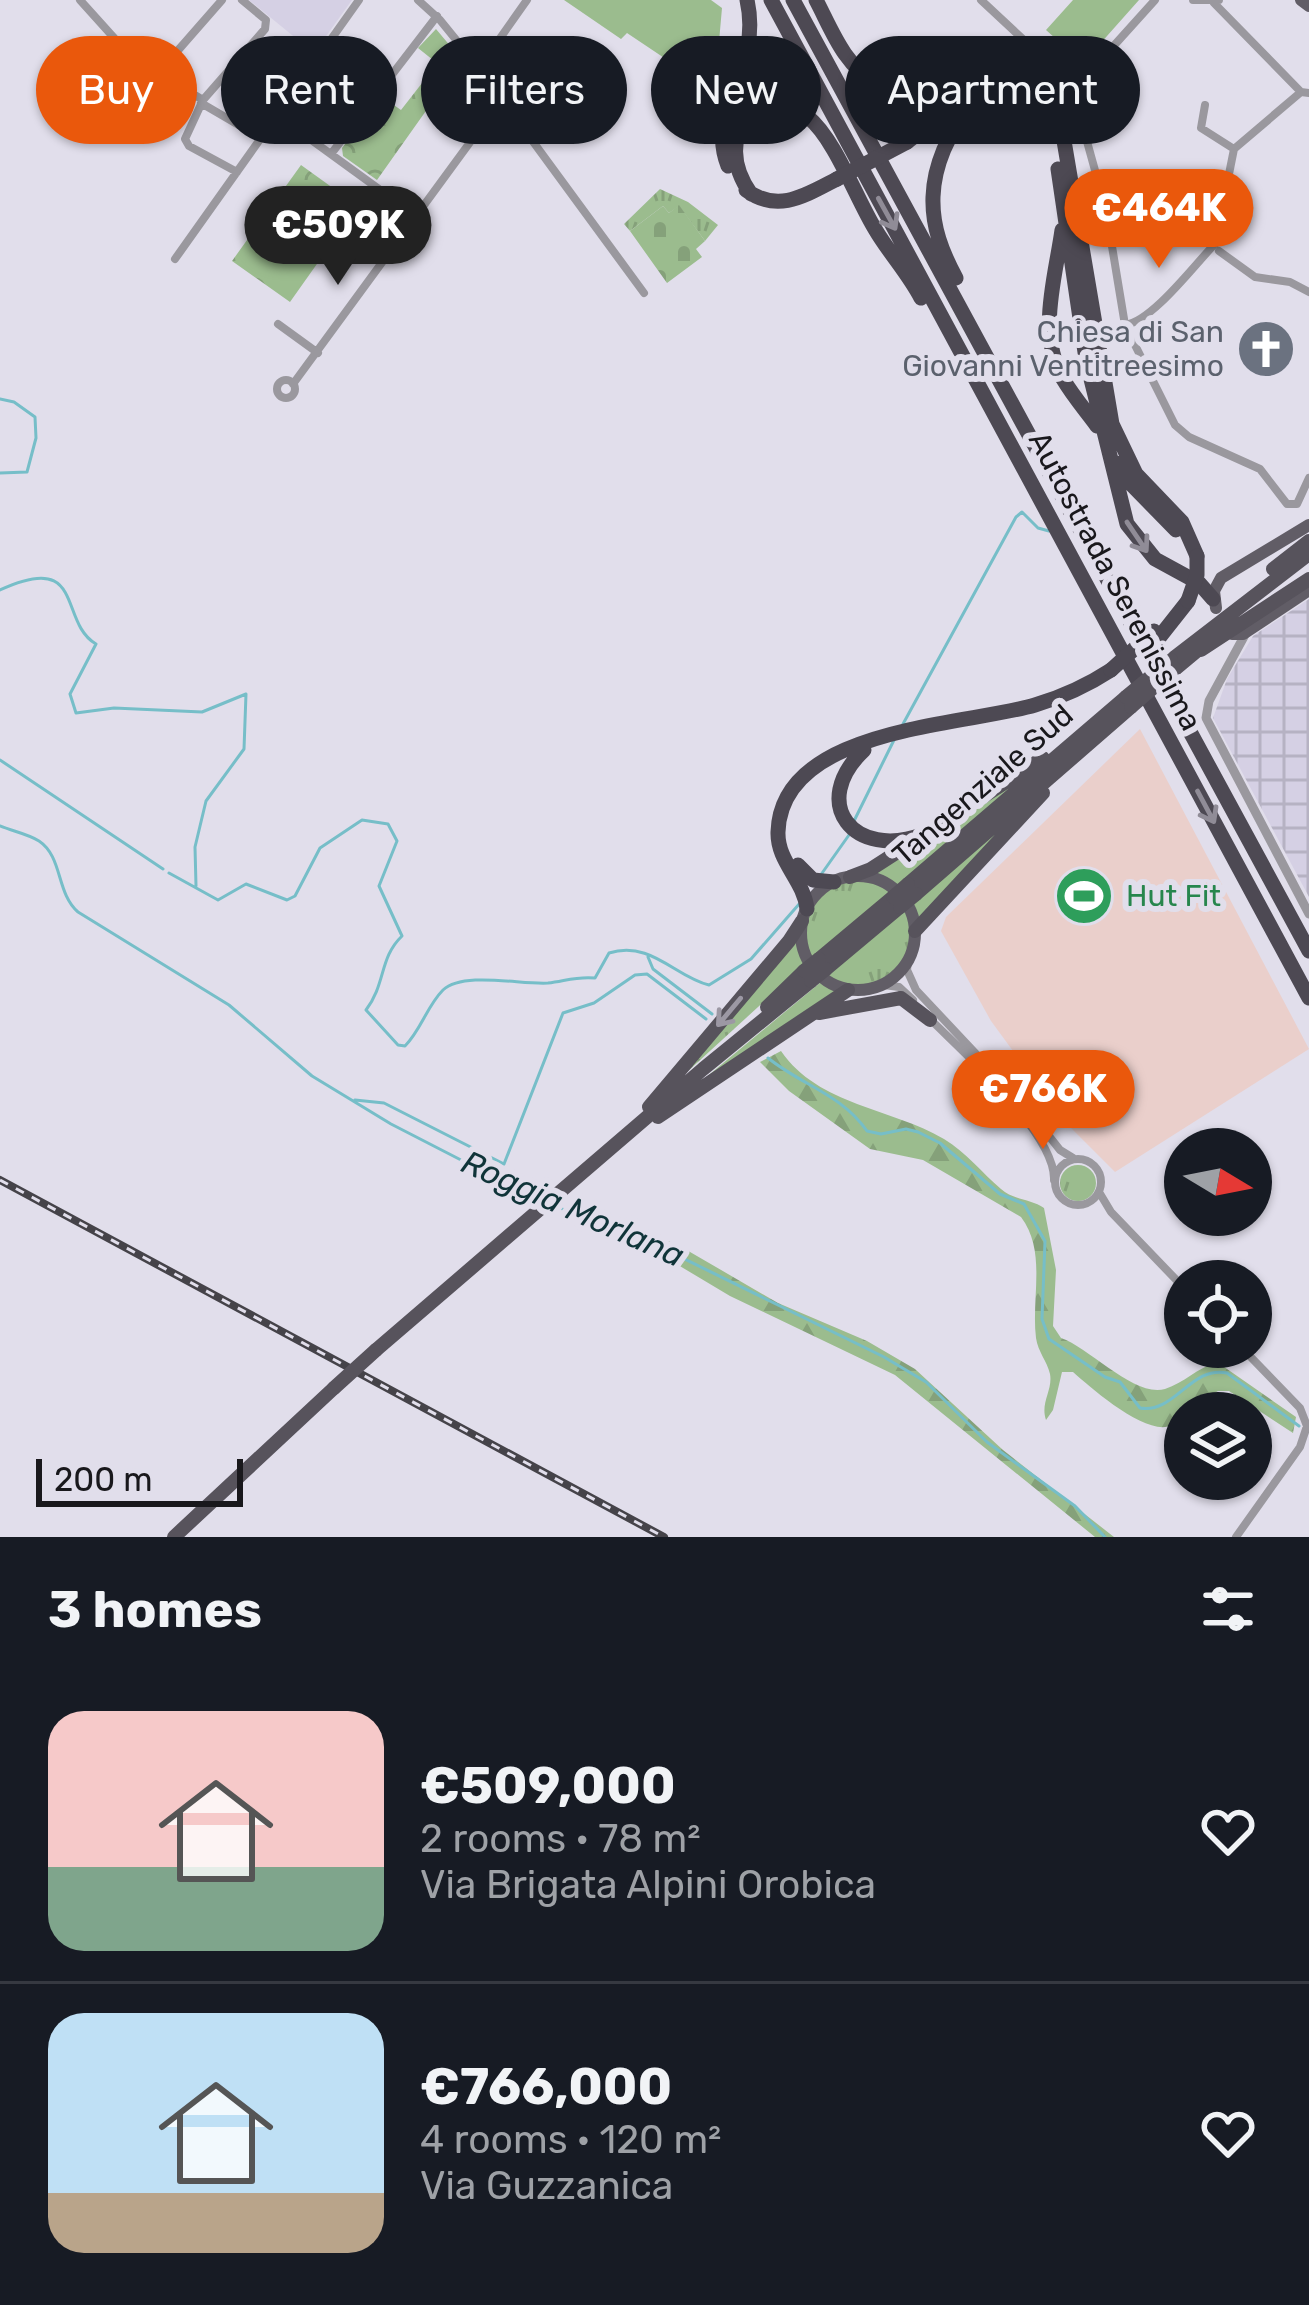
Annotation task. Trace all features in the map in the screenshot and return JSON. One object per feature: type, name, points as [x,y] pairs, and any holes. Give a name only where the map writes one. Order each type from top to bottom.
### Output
[{"type":"highway","points":[[747,0],[748,56],[721,137],[729,167],[751,194],[769,202],[788,202],[903,144]]},
{"type":"highway","name":"Autostrada Serenissima","points":[[771,0],[1309,998]]},
{"type":"highway","name":"Autostrada Serenissima","points":[[794,0],[1309,951]]},
{"type":"highway","points":[[816,0],[845,55]]},
{"type":"highway","points":[[751,194],[734,157],[742,125],[756,113],[773,108],[793,109],[807,116],[911,280],[986,416],[1032,482]]},
{"type":"highway","points":[[947,144],[936,175],[936,228],[945,258],[1012,389],[1036,448]]},
{"type":"highway","points":[[1054,144],[1084,348],[1122,509],[1134,536],[1155,559],[1199,584],[1215,604]]},
{"type":"highway","points":[[1064,144],[1112,424],[1136,474],[1182,522],[1197,575],[1156,635],[1113,673],[1055,706],[864,750],[811,780],[790,817],[789,841],[801,871],[813,880],[842,879],[871,869],[1094,732]]},
{"type":"highway","points":[[1063,203],[1049,307],[1054,355],[1066,383],[1132,485],[1171,523],[1192,556]]},
{"type":"highway","points":[[1251,596],[1256,584],[1309,541]]},
{"type":"highway","name":"Tangenziale Sud","points":[[1178,663],[1251,596],[1309,554]]},
{"type":"highway","name":"Tangenziale Sud","points":[[174,1537],[376,1350],[808,976],[1129,702],[1309,563]]},
{"type":"highway","points":[[1178,663],[1309,580]]},
{"type":"highway","points":[[627,1133],[790,941],[804,915],[800,885],[782,855],[778,831],[788,796],[816,767],[862,744],[912,728],[1036,705],[1113,673]]},
{"type":"highway","points":[[915,931],[1094,732]]},
{"type":"highway","points":[[864,750],[843,775],[839,791],[848,823],[874,842],[891,844],[924,834]]},
{"type":"highway","points":[[627,1133],[641,1129],[848,990]]},
{"type":"highway","points":[[809,1016],[901,998],[931,1020]]},
{"type":"main road","points":[[1301,0],[1309,7]]},
{"type":"main road","points":[[1215,604],[1221,578],[1309,525]]},
{"type":"main road","points":[[1232,634],[1248,630],[1309,590]]},
{"type":"main road","points":[[869,877],[895,890],[907,904],[915,931],[908,960],[884,985],[848,990],[823,979],[803,949],[804,915],[842,879],[869,877]]},
{"type":"street","points":[[80,0],[116,36]]},
{"type":"street","points":[[237,172],[186,143],[186,132],[202,102],[266,27],[264,19],[242,0]]},
{"type":"street","points":[[333,36],[359,0]]},
{"type":"street","points":[[501,36],[527,0]]},
{"type":"street","points":[[1122,36],[1155,0]]},
{"type":"street","points":[[1125,325],[1139,320],[1215,248],[1234,149],[1305,93],[1216,1],[1193,0]]},
{"type":"street","points":[[420,1],[452,36]]},
{"type":"street","points":[[189,36],[217,2]]},
{"type":"street","points":[[985,3],[1020,36]]},
{"type":"street","points":[[331,154],[436,16]]},
{"type":"street","points":[[197,99],[221,114]]},
{"type":"street","points":[[1205,106],[1201,128],[1234,149]]},
{"type":"street","points":[[175,259],[257,144]]},
{"type":"street","points":[[317,144],[416,216]]},
{"type":"street","points":[[293,384],[468,144]]},
{"type":"street","points":[[534,144],[644,292]]},
{"type":"street","points":[[1087,144],[1105,205],[1125,325],[1178,428],[1256,466],[1283,501],[1293,505],[1309,478]]},
{"type":"street","points":[[1215,248],[1255,277],[1290,282],[1309,292]]},
{"type":"street","points":[[278,324],[318,352]]},
{"type":"street","points":[[1248,630],[1209,701],[1208,727],[1309,914]]},
{"type":"street","points":[[1232,634],[1235,652]]},
{"type":"street","points":[[908,960],[916,990],[1060,1150],[1095,1166],[1101,1179],[1099,1192],[1111,1212],[1164,1267]]},
{"type":"street","points":[[884,985],[905,991],[1039,1138],[1053,1161],[1054,1180],[1064,1201],[1111,1212]]},
{"type":"street","points":[[1054,1180],[1060,1166],[1073,1158]]},
{"type":"street","points":[[1085,1204],[1099,1192]]},
{"type":"street","points":[[1236,1537],[1303,1442],[1307,1414],[1262,1368]]},
{"type":"shaded area","points":[[249,0],[352,0],[326,36],[293,36]]},
{"type":"shaded area","points":[[1309,599],[1309,897],[1213,718],[1227,679],[1253,636]]},
{"type":"shaded area","points":[[1140,729],[1309,1049],[1184,1128],[1164,1128],[1164,1141],[1115,1172],[1066,1123],[991,1021],[941,931],[946,917]]},
{"type":"green space","points":[[564,0],[711,0],[722,8],[720,36],[651,36],[651,49],[627,33],[617,36]]},
{"type":"green space","points":[[1073,0],[1139,0],[1107,36],[1053,36],[1046,30]]},
{"type":"green space","points":[[421,84],[421,118],[377,180],[343,156],[345,144],[397,144],[397,107],[401,110]]},
{"type":"green space","points":[[301,165],[358,206],[290,302],[232,261]]},
{"type":"green space","points":[[660,189],[688,202],[718,225],[705,241],[679,206],[669,213],[663,206],[630,231],[624,224]]},
{"type":"green space","points":[[679,205],[705,241],[696,249],[702,257],[667,283],[630,231],[663,206],[669,213]]},
{"type":"green space","points":[[1068,764],[917,926],[909,904]]},
{"type":"green space","points":[[1037,766],[898,887],[873,875]]},
{"type":"green space","points":[[858,880],[878,884],[895,896],[907,913],[911,933],[907,953],[895,970],[878,982],[858,986],[838,982],[821,970],[809,953],[805,933],[809,913],[821,896],[838,884]]},
{"type":"green space","points":[[799,929],[805,964],[663,1094]]},
{"type":"green space","points":[[821,982],[838,993],[675,1103]]},
{"type":"green space","points":[[781,1051],[815,1084],[944,1139],[1006,1193],[1044,1208],[1056,1270],[1053,1326],[1061,1338],[1153,1390],[1172,1386],[1203,1368],[1226,1368],[1260,1392],[1164,1392],[1162,1427],[1120,1409],[1073,1372],[1062,1372],[1046,1420],[1050,1374],[1036,1338],[1034,1245],[1021,1217],[923,1160],[870,1149],[789,1091],[760,1062]]},
{"type":"green space","points":[[1078,1165],[1091,1170],[1096,1183],[1091,1196],[1078,1201],[1065,1196],[1060,1183],[1065,1170]]},
{"type":"green space","points":[[582,1207],[678,1245],[778,1303],[867,1341],[915,1369],[1003,1450],[1114,1537],[1095,1537],[895,1375],[581,1218]]},
{"type":"green space","points":[[1272,1400],[1296,1417],[1293,1433],[1272,1419]]},
{"type":"waterway","points":[[0,399],[14,402],[35,417],[36,438],[27,472],[0,473]]},
{"type":"waterway","points":[[903,724],[1016,517],[1022,512],[1038,528],[1049,531]]},
{"type":"waterway","points":[[0,590],[46,578],[66,594],[84,634],[96,644],[70,694],[76,713],[114,708],[202,712],[246,694],[244,749],[206,801],[195,847],[196,886]]},
{"type":"waterway","points":[[854,821],[895,738]]},
{"type":"waterway","points":[[0,760],[163,869]]},
{"type":"waterway","points":[[169,873],[218,900],[246,884],[287,900],[295,896],[320,848],[362,820],[388,824],[397,841],[379,886],[402,936],[389,953],[366,1010],[398,1045],[405,1046],[443,990],[465,981],[548,983],[595,978],[609,953],[624,950],[650,955],[709,985],[751,959],[800,903]]},
{"type":"waterway","name":"Roggia Morlana","points":[[0,826],[47,848],[78,912],[229,1005],[312,1076],[391,1124],[547,1199]]},
{"type":"waterway","points":[[820,876],[849,835]]},
{"type":"waterway","points":[[648,957],[653,969],[712,1014]]},
{"type":"waterway","points":[[355,1100],[384,1103],[504,1164],[563,1013],[594,1003],[635,975],[647,974],[706,1019]]},
{"type":"waterway","points":[[768,1058],[833,1099],[867,1131],[918,1132],[940,1143],[1000,1194],[1024,1204],[1045,1241],[1042,1319],[1049,1339],[1120,1382],[1140,1408],[1163,1404],[1203,1376],[1227,1373],[1299,1426]]},
{"type":"waterway","name":"Roggia Morlana","points":[[554,1205],[571,1213],[595,1215],[926,1382],[987,1442],[1075,1506],[1105,1537]]},
{"type":"railway","points":[[0,1180],[664,1537]]},
{"type":"place","name":"Chiesa di San Giovanni Ventitreesimo","points":[[1266,349]]},
{"type":"place","name":"Hut Fit","points":[[1084,896]]}]
